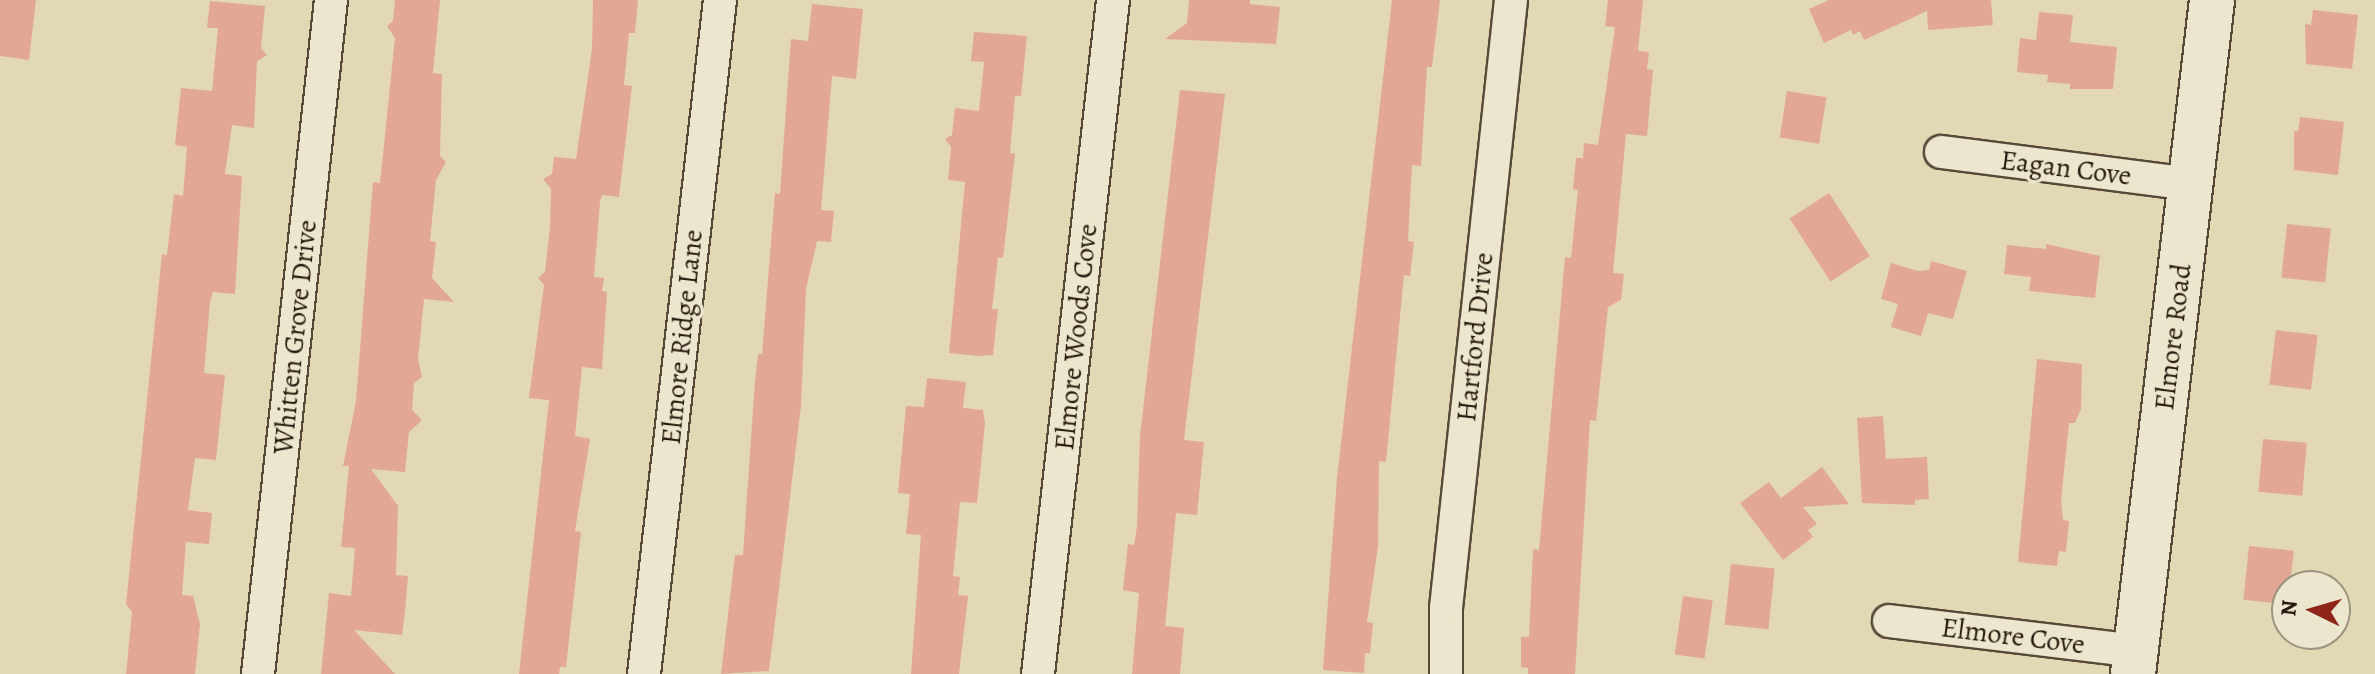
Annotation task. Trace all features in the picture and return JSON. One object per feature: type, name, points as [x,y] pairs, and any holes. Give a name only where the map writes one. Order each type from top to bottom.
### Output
[{"type":"street","name":"Whitten Grove Drive","points":[[258,674],[331,0]]},
{"type":"street","name":"Elmore Ridge Lane","points":[[644,674],[720,0]]},
{"type":"street","name":"Elmore Woods Cove","points":[[1038,674],[1113,0]]},
{"type":"street","name":"Hartford Drive","points":[[1446,674],[1446,608],[1511,0]]},
{"type":"street","name":"Elmore Road","points":[[2135,662],[2212,0]]},
{"type":"street","name":"Eagan Cove","points":[[1941,152],[2191,184]]},
{"type":"street","name":"Elmore Cove","points":[[1889,621],[2135,662]]},
{"type":"building","points":[[0,0],[36,0],[29,60],[0,56]]},
{"type":"building","points":[[395,0],[440,0],[433,73],[442,74],[440,156],[446,162],[436,180],[430,241],[436,242],[432,278],[454,302],[424,299],[418,359],[422,377],[414,383],[412,410],[422,420],[409,432],[405,472],[371,469],[398,506],[396,575],[408,576],[405,612],[402,635],[354,630],[395,674],[321,674],[329,593],[351,596],[355,548],[341,547],[349,466],[343,466],[356,401],[373,182],[380,183],[395,38],[387,26],[393,21]]},
{"type":"building","points":[[593,0],[638,0],[635,33],[629,33],[624,85],[632,86],[619,197],[602,195],[600,202],[594,277],[604,278],[602,291],[607,292],[602,369],[582,367],[575,436],[590,439],[575,531],[581,532],[566,667],[560,667],[559,674],[519,674],[549,400],[529,398],[544,285],[538,278],[545,272],[550,227],[551,189],[543,179],[552,174],[554,157],[576,159],[592,49]]},
{"type":"building","points":[[1189,0],[1250,0],[1250,4],[1280,7],[1276,44],[1165,39],[1187,23]]},
{"type":"building","points":[[1392,0],[1440,0],[1432,67],[1427,67],[1421,166],[1412,165],[1408,241],[1414,242],[1410,276],[1404,275],[1386,462],[1379,461],[1378,547],[1367,622],[1373,623],[1370,653],[1365,653],[1364,673],[1323,670],[1337,478]]},
{"type":"building","points":[[1608,0],[1643,0],[1638,51],[1649,52],[1647,69],[1653,70],[1647,136],[1626,134],[1613,273],[1624,274],[1621,300],[1608,307],[1596,421],[1590,420],[1575,674],[1528,674],[1528,668],[1521,667],[1521,637],[1529,637],[1533,549],[1539,550],[1565,257],[1571,258],[1578,190],[1573,189],[1576,158],[1583,158],[1584,143],[1598,145],[1615,27],[1605,26]]},
{"type":"building","points":[[1829,0],[1991,0],[1993,25],[1928,30],[1927,11],[1864,40],[1860,31],[1853,35],[1851,30],[1824,43],[1809,9]]},
{"type":"building","points":[[210,1],[265,6],[261,48],[267,55],[257,61],[254,128],[232,125],[225,174],[242,176],[235,294],[213,292],[210,302],[204,373],[225,375],[216,460],[195,458],[188,510],[212,513],[209,544],[186,542],[182,595],[193,596],[200,624],[195,674],[126,674],[132,612],[126,604],[162,254],[167,255],[174,194],[183,196],[187,147],[175,145],[181,88],[212,91],[218,28],[207,28]]},
{"type":"building","points":[[812,4],[863,9],[856,79],[832,76],[821,210],[834,211],[831,242],[817,241],[806,289],[801,406],[769,671],[721,674],[735,555],[743,555],[755,381],[758,354],[762,354],[775,193],[780,194],[791,39],[808,41]]},
{"type":"building","points":[[2313,10],[2358,15],[2352,69],[2306,64],[2305,24],[2311,25]]},
{"type":"building","points":[[2039,12],[2073,15],[2070,42],[2117,47],[2113,89],[2070,89],[2070,84],[2047,82],[2048,75],[2017,72],[2020,38],[2036,40]]},
{"type":"building","points":[[974,32],[1027,36],[1021,96],[1015,96],[1010,153],[1015,154],[1003,258],[998,257],[992,309],[998,309],[993,355],[978,356],[949,353],[965,182],[948,180],[951,147],[945,139],[952,135],[955,108],[979,111],[984,62],[971,61]]},
{"type":"building","points":[[1180,90],[1225,94],[1184,440],[1204,442],[1197,515],[1176,513],[1165,626],[1184,628],[1180,674],[1132,674],[1139,593],[1123,590],[1128,544],[1134,545],[1137,526],[1140,436]]},
{"type":"building","points":[[1787,91],[1827,97],[1819,144],[1780,137]]},
{"type":"building","points":[[2300,117],[2344,122],[2338,175],[2294,170],[2294,131],[2298,131]]},
{"type":"building","points":[[1829,193],[1870,256],[1830,281],[1790,219]]},
{"type":"building","points":[[2287,224],[2331,229],[2325,282],[2281,278]]},
{"type":"building","points":[[2046,244],[2100,256],[2095,298],[2029,291],[2031,277],[2004,274],[2007,245],[2046,249]]},
{"type":"building","points":[[1931,261],[1967,271],[1953,319],[1928,313],[1921,336],[1891,327],[1898,304],[1881,299],[1891,263],[1918,271],[1929,270]]},
{"type":"building","points":[[2276,330],[2318,335],[2311,390],[2269,385]]},
{"type":"building","points":[[2037,359],[2082,364],[2081,409],[2075,423],[2069,423],[2061,501],[2063,520],[2069,521],[2066,552],[2059,551],[2057,566],[2018,562]]},
{"type":"building","points":[[927,378],[966,382],[963,408],[983,410],[985,424],[977,503],[960,502],[953,576],[960,577],[958,595],[968,596],[959,674],[911,674],[921,535],[906,534],[910,494],[898,493],[906,406],[924,407]]},
{"type":"building","points":[[1883,416],[1886,459],[1927,457],[1929,499],[1915,500],[1915,505],[1862,503],[1857,418]]},
{"type":"building","points":[[2263,439],[2307,443],[2302,496],[2258,492]]},
{"type":"building","points":[[1822,467],[1849,504],[1803,507],[1817,524],[1808,530],[1813,537],[1783,560],[1740,503],[1769,482],[1781,498]]},
{"type":"building","points":[[2249,546],[2294,551],[2292,570],[2271,570],[2271,603],[2243,600]]},
{"type":"building","points":[[1731,564],[1775,569],[1768,629],[1725,625]]},
{"type":"building","points":[[1683,596],[1713,600],[1704,659],[1675,654]]}]
